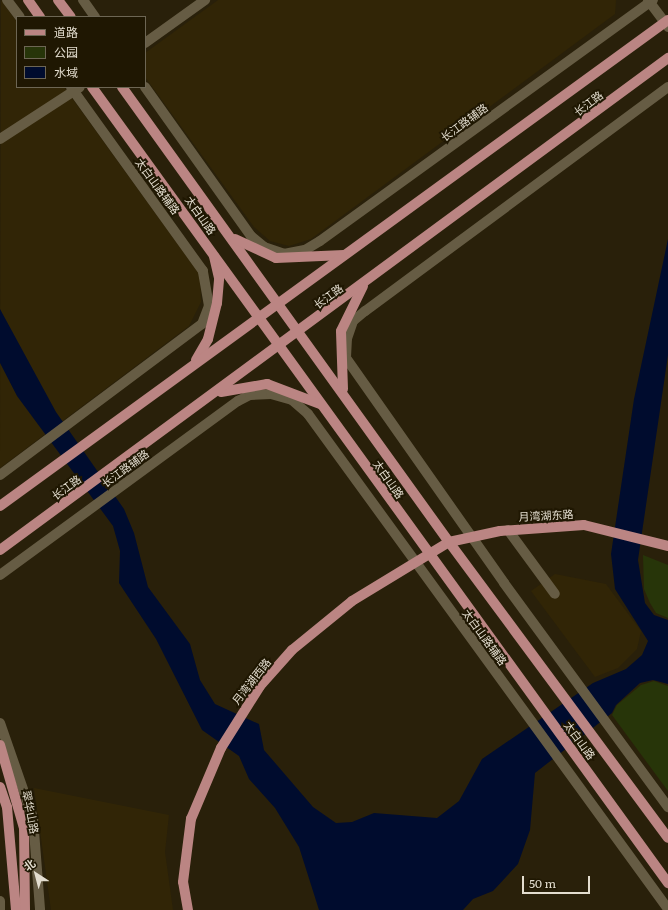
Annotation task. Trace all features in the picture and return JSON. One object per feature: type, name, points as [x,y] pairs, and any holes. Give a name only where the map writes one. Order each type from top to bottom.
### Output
[{"type":"main road","points":[[28,0],[39,16]]},
{"type":"main road","points":[[58,0],[69,16]]},
{"type":"main road","name":"长江路","points":[[0,506],[258,316],[667,23]]},
{"type":"main road","name":"长江路","points":[[0,550],[364,285],[668,58]]},
{"type":"main road","name":"太白山路","points":[[93,88],[212,251],[427,553],[668,883]]},
{"type":"main road","name":"太白山路","points":[[123,88],[300,331],[449,542],[668,838]]},
{"type":"main road","points":[[231,237],[276,258],[344,255]]},
{"type":"main road","points":[[194,363],[208,339],[217,303],[219,278],[212,251]]},
{"type":"main road","points":[[343,391],[339,364],[341,331],[364,285]]},
{"type":"main road","points":[[215,393],[267,384],[322,405]]},
{"type":"main road","name":"月湾湖东路","points":[[449,542],[471,536],[508,530],[556,525],[607,529],[650,539],[668,546]]},
{"type":"main road","name":"月湾湖西路","points":[[188,910],[183,882],[191,819],[221,748],[244,708],[292,650],[352,601],[415,560],[449,542]]},
{"type":"main road","name":"翠华山路","points":[[0,745],[24,828],[25,910]]},
{"type":"main road","name":"翠华山路","points":[[0,787],[7,807],[16,910]]},
{"type":"street","points":[[7,0],[19,16]]},
{"type":"street","points":[[83,0],[94,16]]},
{"type":"street","points":[[146,42],[205,0]]},
{"type":"street","points":[[650,1],[667,23]]},
{"type":"street","name":"长江路辅路","points":[[146,88],[251,236],[264,247],[284,254],[305,250],[320,242],[650,1]]},
{"type":"street","points":[[668,87],[353,321],[347,338],[346,358],[354,372],[471,536],[668,807]]},
{"type":"street","points":[[0,139],[75,88]]},
{"type":"street","name":"太白山路辅路","points":[[0,475],[69,425],[202,324],[209,306],[203,271],[75,88]]},
{"type":"street","name":"长江路辅路","points":[[0,574],[238,401],[250,395],[271,394]]},
{"type":"street","name":"太白山路辅路","points":[[271,394],[292,400],[308,414],[668,909]]},
{"type":"street","points":[[508,530],[555,594]]},
{"type":"street","points":[[0,723],[33,818],[40,910]]},
{"type":"street","points":[[0,901],[0,910]]},
{"type":"shaded area","points":[[1,0],[16,21],[16,88],[65,88],[200,275],[201,302],[189,326],[0,468]]},
{"type":"shaded area","points":[[218,0],[616,0],[615,14],[311,239],[289,246],[270,241],[254,227],[146,78],[146,52]]},
{"type":"shaded area","points":[[555,574],[606,584],[641,631],[637,649],[618,668],[595,677],[531,591]]},
{"type":"shaded area","points":[[34,788],[169,815],[165,852],[173,910],[51,910]]},
{"type":"green space","points":[[643,555],[668,565],[668,618],[656,613],[644,589]]},
{"type":"green space","points":[[654,681],[668,686],[668,791],[612,715],[617,705],[641,685]]},
{"type":"water","points":[[668,239],[668,355],[638,560],[645,603],[654,615],[668,620],[668,684],[653,680],[640,683],[616,705],[612,713],[535,773],[530,830],[518,864],[493,891],[473,899],[463,910],[319,910],[299,847],[275,808],[249,779],[239,756],[202,730],[156,639],[119,583],[120,551],[113,526],[17,396],[0,363],[0,309],[56,412],[124,509],[134,533],[148,587],[190,644],[200,680],[215,704],[259,724],[264,750],[313,807],[336,823],[352,822],[374,813],[437,818],[459,801],[482,759],[593,683],[626,669],[642,655],[648,641],[615,589],[611,554],[634,399]]}]
